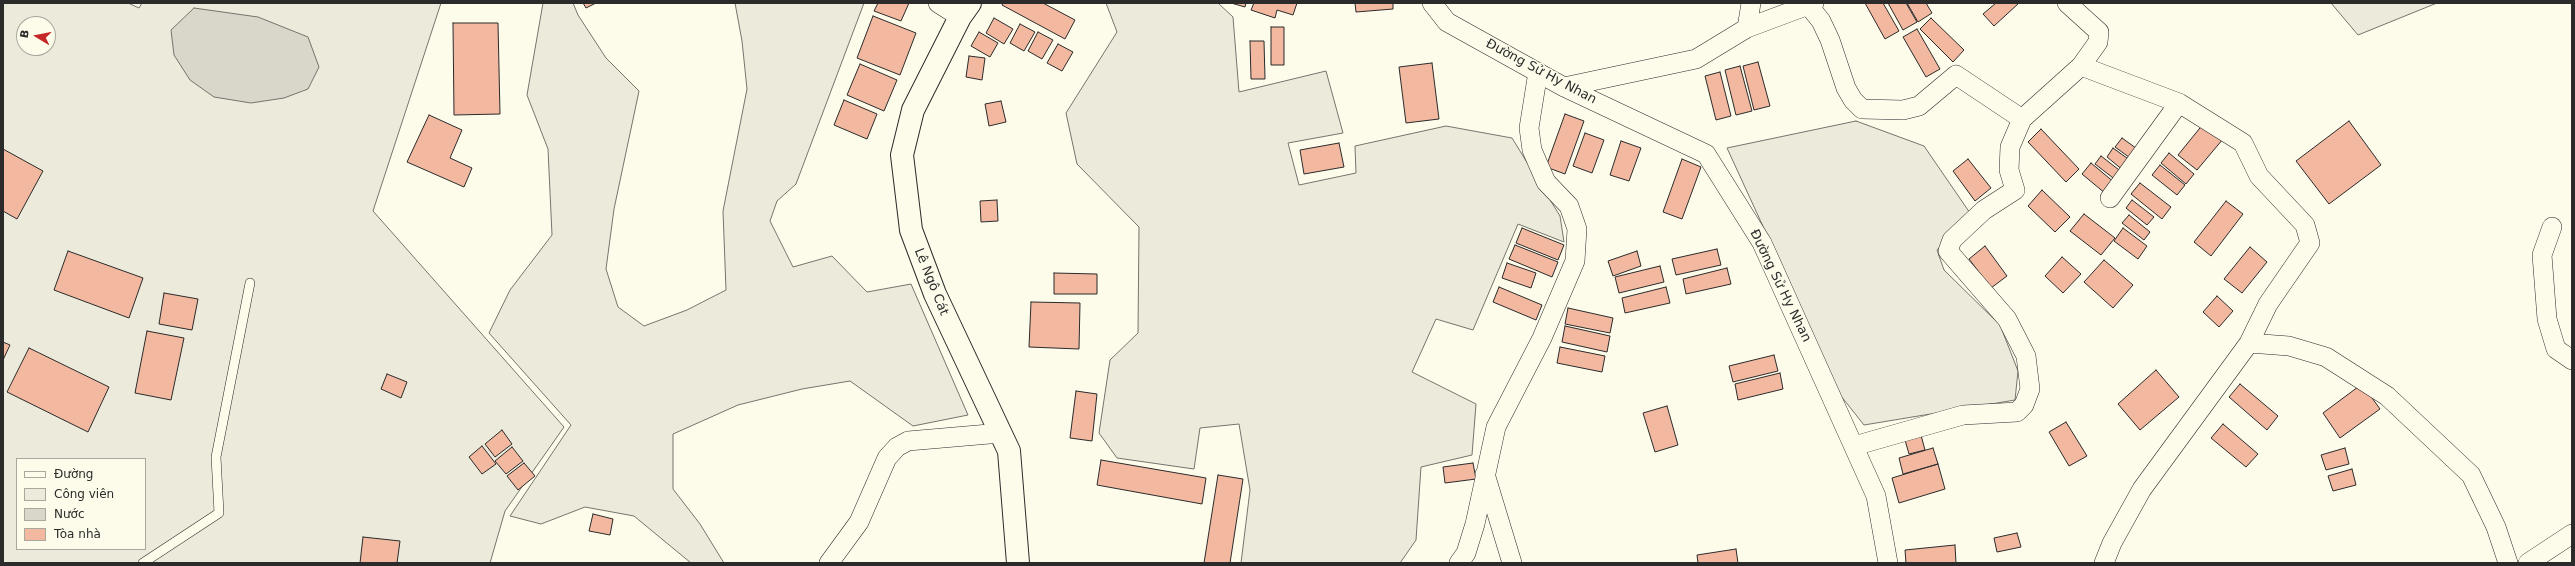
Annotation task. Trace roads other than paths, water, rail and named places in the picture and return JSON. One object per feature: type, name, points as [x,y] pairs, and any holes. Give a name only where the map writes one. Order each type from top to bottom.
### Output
[{"type":"street","points":[[938,3],[965,10]]},
{"type":"street","name":"Đường Sử Hy Nhan","points":[[1432,3],[1447,22],[1564,87],[1706,154],[1762,243],[1854,446],[1876,496],[1888,563]]},
{"type":"street","points":[[1747,28],[1751,3]]},
{"type":"street","points":[[1854,446],[1963,415],[2017,412],[2024,405],[2030,389],[2029,375],[2023,350],[2007,319],[1948,251],[1952,240],[1984,210],[2014,190],[2009,170],[2010,147],[2022,119],[2080,66],[2098,42],[2099,32],[2067,3]]},
{"type":"street","points":[[1564,87],[1696,59],[1747,28],[1811,4],[1830,40],[1846,88],[1853,100],[1862,109],[1903,110],[1919,106],[1956,75],[2022,119]]},
{"type":"street","name":"Lê Ngô Cát","points":[[965,10],[912,110],[902,155],[911,230],[935,294],[1009,451],[1018,563]]},
{"type":"street","points":[[2080,66],[2179,103],[2243,143],[2259,176],[2305,225],[2310,235],[2310,243],[2268,304],[2249,343],[2142,489],[2112,543],[2104,563]]},
{"type":"street","points":[[1459,563],[1466,553],[1475,524],[1496,427],[1542,338],[1575,261],[1577,229],[1569,206],[1546,182],[1532,150],[1529,128],[1538,72]]},
{"type":"street","points":[[2110,198],[2179,103]]},
{"type":"street","points":[[2552,227],[2542,255],[2547,319],[2556,349],[2572,360]]},
{"type":"street","points":[[2249,343],[2289,346],[2326,357],[2387,396],[2471,475],[2496,527],[2508,563]]},
{"type":"street","points":[[829,563],[859,522],[886,458],[897,447],[908,441],[1000,433]]},
{"type":"street","points":[[1485,473],[1512,563]]},
{"type":"street","points":[[2528,563],[2572,534]]},
{"type":"lane","points":[[143,563],[219,513],[216,457],[250,283]]},
{"type":"water","points":[[194,8],[258,17],[308,37],[319,67],[308,89],[284,98],[251,103],[214,97],[190,80],[174,55],[171,30]]}]
